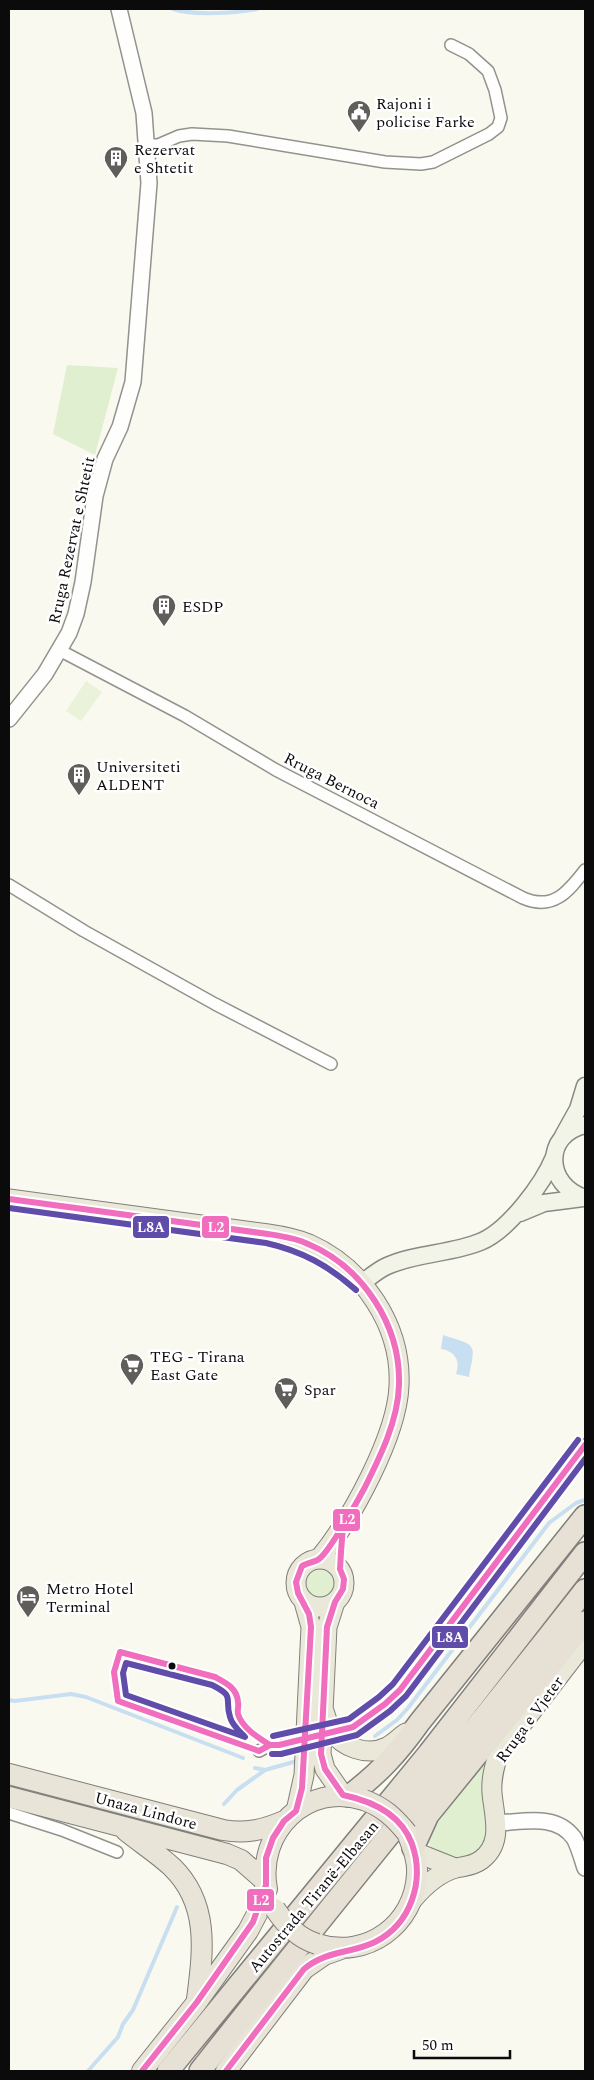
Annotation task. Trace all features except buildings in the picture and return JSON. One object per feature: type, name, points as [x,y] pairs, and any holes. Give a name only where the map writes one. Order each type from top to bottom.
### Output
[{"type":"highway","points":[[352,1797],[379,1773],[402,1747],[419,1723],[585,1516]]},
{"type":"highway","name":"Autostrada Tiranë-Elbasan","points":[[168,2071],[429,1753],[585,1553]]},
{"type":"highway","name":"Autostrada Tiranë-Elbasan","points":[[200,2071],[281,1968],[447,1766],[585,1590]]},
{"type":"highway","points":[[412,1844],[428,1815],[585,1622]]},
{"type":"highway","name":"Unaza Lindore","points":[[9,1774],[223,1830],[250,1832],[269,1828],[290,1816]]},
{"type":"highway","name":"Unaza Lindore","points":[[9,1797],[227,1854],[240,1860],[266,1883]]},
{"type":"highway","points":[[226,2071],[304,1969],[324,1955],[366,1944],[388,1933],[400,1921],[413,1899],[418,1872],[412,1844],[394,1817],[377,1805],[352,1797],[321,1798],[290,1816],[272,1838],[266,1858],[266,1883],[274,1909],[284,1923],[296,1934],[317,1944],[342,1949]]},
{"type":"highway","points":[[121,1826],[172,1868],[188,1888],[202,1930],[203,1954],[196,2002]]},
{"type":"highway","points":[[142,2071],[196,2002],[253,1922],[266,1883]]},
{"type":"main road","points":[[510,1219],[537,1189],[578,1109],[585,1086]]},
{"type":"main road","points":[[562,1138],[572,1130],[585,1125]]},
{"type":"main road","points":[[554,1156],[556,1170],[561,1182],[571,1192],[585,1198]]},
{"type":"main road","points":[[362,1283],[393,1264],[442,1253],[482,1241],[510,1219],[534,1206],[585,1198]]},
{"type":"main road","points":[[9,1199],[294,1239],[309,1244],[327,1255],[362,1283],[378,1303],[390,1331],[398,1366],[399,1384],[392,1424],[376,1462],[343,1526],[319,1559]]},
{"type":"main road","points":[[304,1602],[319,1608],[327,1607],[342,1594],[344,1584],[340,1570],[343,1526]]},
{"type":"main road","points":[[290,1816],[304,1775],[311,1627],[304,1602],[298,1593],[296,1576],[302,1566],[319,1559],[332,1562],[340,1570]]},
{"type":"main road","points":[[335,1602],[327,1627],[321,1754],[325,1769],[352,1797]]},
{"type":"main road","name":"Rruga e Vjeter","points":[[413,1899],[431,1881],[455,1868],[479,1862],[487,1856],[495,1841],[497,1823],[492,1772],[498,1755],[585,1642]]},
{"type":"main road","points":[[323,1708],[330,1729],[340,1741],[358,1750],[374,1751],[386,1748],[419,1723]]},
{"type":"main road","points":[[412,1844],[455,1868]]},
{"type":"street","name":"Rruga Rezervat e Shtetit","points":[[9,719],[61,651],[76,614],[83,582],[95,496],[105,458],[120,427],[134,382],[149,183],[144,113],[119,9]]},
{"type":"street","points":[[147,145],[158,145],[180,136],[192,134],[228,136],[385,162],[412,164],[433,162],[489,134],[498,127],[501,118],[495,90],[488,71],[469,54],[451,45]]},
{"type":"street","name":"Rruga Bernoca","points":[[61,651],[185,716],[276,770],[533,903],[550,903],[573,885],[585,870]]},
{"type":"street","points":[[9,885],[84,931],[215,1004],[332,1064]]},
{"type":"street","points":[[353,1727],[385,1704],[400,1690],[585,1445]]},
{"type":"street","points":[[259,1751],[270,1745],[279,1745]]},
{"type":"street","points":[[9,1813],[62,1830],[117,1852]]},
{"type":"street","points":[[497,1823],[542,1820],[555,1822],[566,1829],[574,1839],[585,1868]]},
{"type":"green space","points":[[67,365],[118,368],[95,455],[53,434]]},
{"type":"green space","points":[[86,681],[102,692],[81,721],[66,711]]},
{"type":"green space","points":[[321,1566],[333,1571],[338,1583],[333,1595],[321,1600],[309,1595],[304,1583],[309,1571]]},
{"type":"green space","points":[[489,1750],[482,1781],[483,1800],[490,1830],[487,1841],[477,1855],[455,1859],[432,1850],[428,1842],[428,1832]]},
{"type":"water","points":[[443,1335],[462,1341],[471,1347],[473,1357],[469,1377],[456,1374],[458,1365],[456,1357],[450,1352],[441,1349]]},
{"type":"waterway","points":[[173,9],[192,13],[226,13],[257,9]]},
{"type":"waterway","points":[[375,1736],[397,1720],[408,1708],[549,1523],[576,1503],[585,1500]]},
{"type":"waterway","points":[[9,1700],[15,1701],[71,1694],[86,1697],[243,1758]]},
{"type":"waterway","points":[[224,1804],[237,1790],[265,1770],[297,1761]]},
{"type":"waterway","points":[[255,1768],[265,1770]]},
{"type":"waterway","points":[[88,2071],[118,2037],[123,2024],[133,2010],[177,1907]]},
{"type":"tunnel","points":[[279,1745],[312,1737]]},
{"type":"transit line","name":"L2","points":[[9,1199],[268,1234],[288,1237],[303,1242],[328,1254],[346,1267],[361,1283],[375,1301],[386,1321],[398,1363],[399,1385],[395,1412],[392,1425],[376,1464],[364,1489],[330,1546],[319,1559],[302,1566],[296,1582],[298,1593],[309,1614],[311,1627],[302,1788],[296,1811],[284,1821],[273,1838],[266,1858],[266,1885],[253,1922],[197,2002],[142,2071]]},
{"type":"transit line","name":"L8A","points":[[9,1208],[279,1246],[314,1260],[356,1290]]},
{"type":"transit line","name":"L8A","points":[[273,1736],[349,1719],[393,1684],[578,1440]]},
{"type":"transit line","name":"L2","points":[[270,1745],[279,1745],[353,1727],[385,1704],[400,1690],[585,1445]]},
{"type":"transit line","name":"L8A","points":[[272,1754],[281,1754],[357,1735],[390,1711],[406,1696],[585,1459]]},
{"type":"transit line","name":"L2","points":[[226,2071],[304,1969],[321,1958],[366,1946],[387,1934],[406,1913],[415,1887],[416,1858],[412,1844],[401,1825],[384,1810],[375,1805],[343,1795],[325,1769],[321,1754],[327,1627],[335,1602],[343,1589],[344,1579],[340,1569],[341,1552],[343,1526],[348,1516]]},
{"type":"transit line","name":"L2","points":[[120,1652],[215,1677],[223,1681],[236,1693],[238,1714],[243,1724],[270,1745],[259,1751],[118,1701],[114,1672],[120,1652]]},
{"type":"transit line","name":"L8A","points":[[126,1663],[212,1685],[224,1692],[228,1698],[228,1711],[232,1723],[245,1737],[126,1695],[123,1673],[126,1663]]},
{"type":"place","name":"Rajoni i policise Farke","points":[[359,133]]},
{"type":"place","name":"Rezervat e Shtetit","points":[[116,179]]},
{"type":"place","name":"ESDP","points":[[164,627]]},
{"type":"place","name":"Universiteti ALDENT","points":[[79,796]]},
{"type":"place","name":"TEG - Tirana East Gate","points":[[132,1386]]},
{"type":"place","name":"Spar","points":[[286,1410]]},
{"type":"place","name":"Metro Hotel Terminal","points":[[28,1618]]}]
